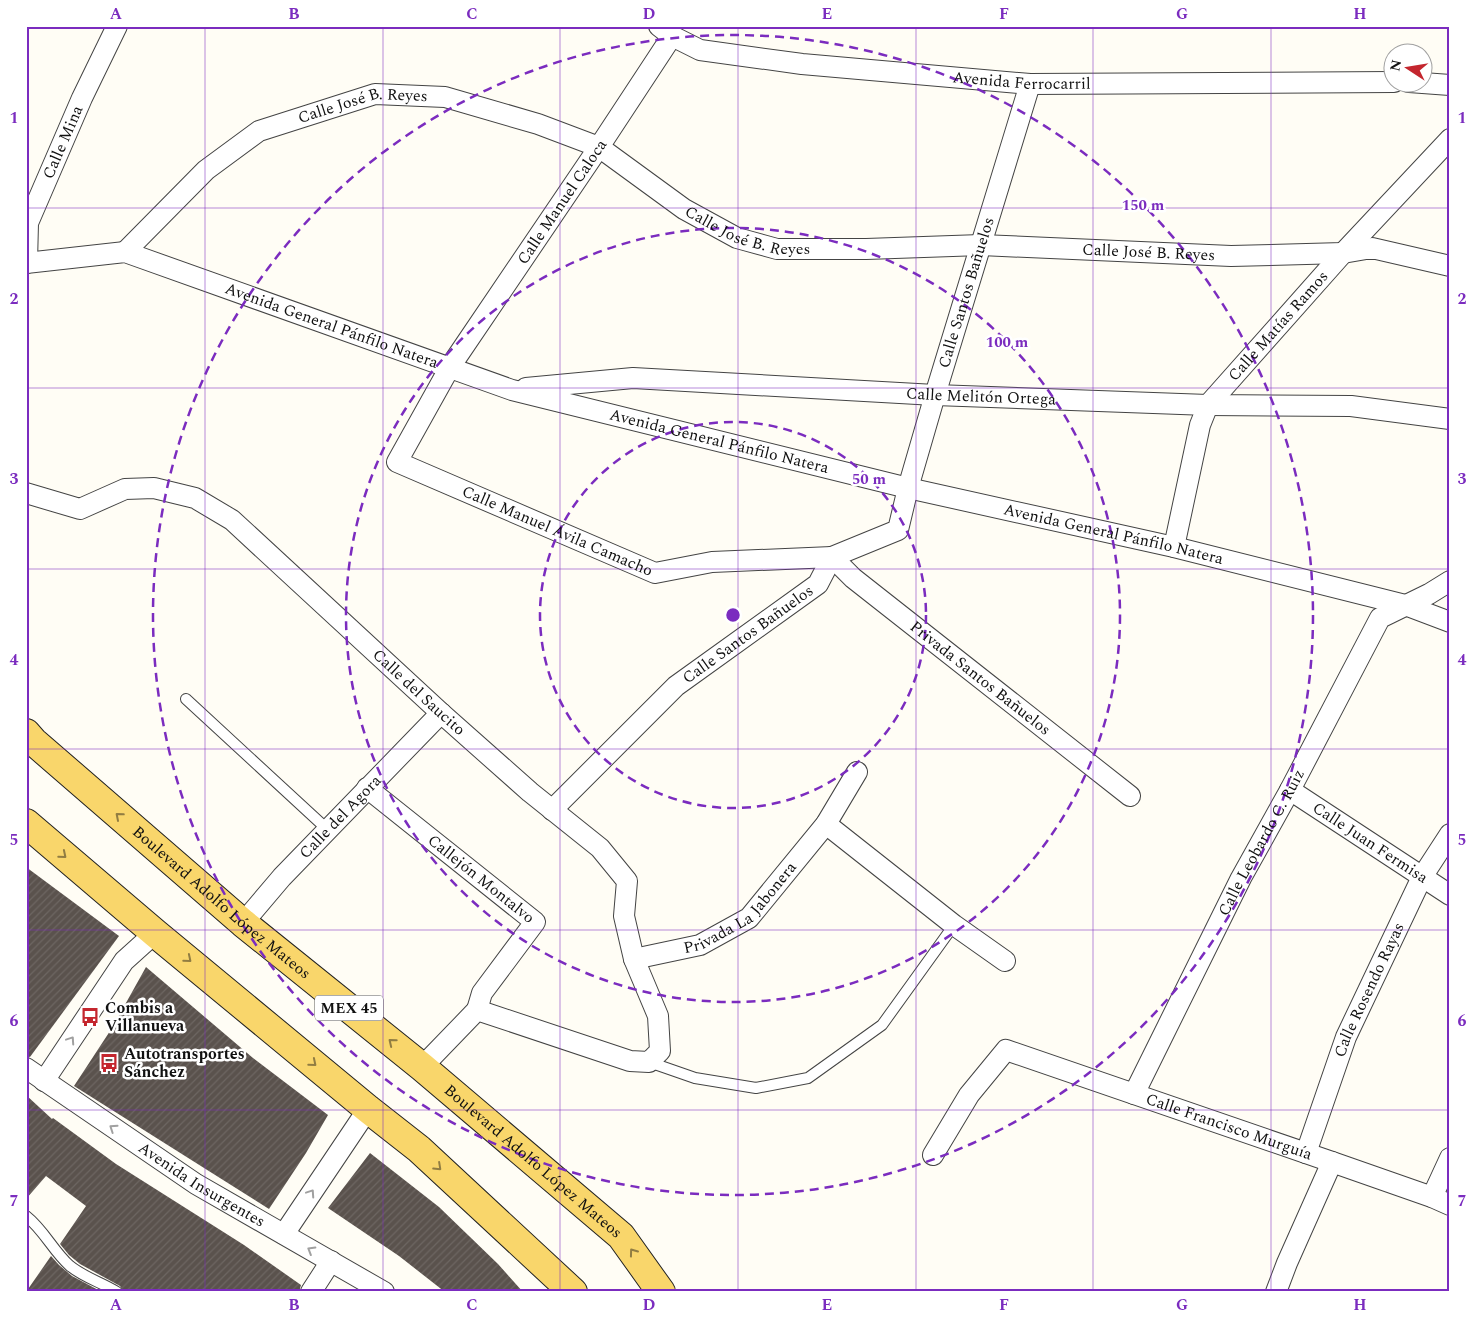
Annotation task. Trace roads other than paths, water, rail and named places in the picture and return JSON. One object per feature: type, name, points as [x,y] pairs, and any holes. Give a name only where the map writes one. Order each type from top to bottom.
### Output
[{"type":"main road","name":"Boulevard Adolfo López Mateos","points":[[26,733],[243,923],[422,1067],[621,1236],[661,1292]]},
{"type":"main road","points":[[26,823],[368,1109],[419,1149],[573,1292]]},
{"type":"street","name":"Calle Mina","points":[[27,263],[28,223],[82,98],[117,26]]},
{"type":"street","name":"Avenida Ferrocarril","points":[[666,31],[700,50],[802,64],[1030,84],[1384,82]]},
{"type":"street","name":"Calle Manuel Caloca","points":[[450,367],[599,147],[666,31]]},
{"type":"street","name":"Calle Santos Bañuelos","points":[[552,810],[676,686],[818,584],[832,557],[898,530],[935,395],[1030,84]]},
{"type":"street","points":[[1434,84],[1450,85]]},
{"type":"street","name":"Calle José B. Reyes","points":[[125,252],[206,170],[259,131],[375,94],[445,97],[538,124],[599,147],[684,209],[737,238],[777,249],[866,249],[980,245],[1231,256],[1343,253],[1372,248],[1450,266]]},
{"type":"street","name":"Calle Matías Ramos","points":[[1174,547],[1200,425],[1208,405],[1343,253],[1450,140]]},
{"type":"street","name":"Avenida General Pánfilo Natera","points":[[27,263],[125,252],[512,390],[908,488],[1174,547],[1405,605],[1450,622]]},
{"type":"street","name":"Calle Manuel Ávila Camacho","points":[[450,367],[397,462],[655,573],[712,562],[832,557]]},
{"type":"street","name":"Calle Melitón Ortega","points":[[512,390],[633,378],[935,395],[1208,405],[1352,406],[1450,419]]},
{"type":"street","name":"Calle del Saucito","points":[[26,493],[80,509],[125,489],[154,488],[195,498],[232,520],[441,713],[552,810],[600,848],[627,881],[624,916],[634,959],[658,1016],[660,1051],[649,1062]]},
{"type":"street","name":"Privada Santos Bañuelos","points":[[832,557],[853,578],[1130,796]]},
{"type":"street","name":"Calle Leobardo C. Ruiz","points":[[1134,1094],[1241,878],[1290,790],[1380,618],[1430,594],[1450,581]]},
{"type":"street","name":"Calle del Agora","points":[[243,923],[282,877],[441,713]]},
{"type":"street","name":"Privada La Jabonera","points":[[634,959],[700,945],[749,918],[826,824],[857,772]]},
{"type":"street","name":"Callejón Montalvo","points":[[367,788],[535,922],[482,993],[477,1010],[422,1067]]},
{"type":"street","name":"Calle Juan Fermisa","points":[[1290,790],[1450,895]]},
{"type":"street","points":[[826,824],[954,925],[1005,960]]},
{"type":"street","name":"Calle Rosendo Rayas","points":[[1306,1153],[1346,1038],[1422,877],[1450,834]]},
{"type":"street","points":[[44,1081],[124,961],[156,933]]},
{"type":"street","points":[[477,1010],[630,1061],[649,1062]]},
{"type":"street","name":"Calle Francisco Murguía","points":[[933,1155],[970,1095],[1006,1050],[1441,1201]]},
{"type":"street","name":"Avenida Insurgentes","points":[[26,1068],[196,1184],[384,1292]]},
{"type":"street","points":[[284,1234],[368,1109]]},
{"type":"street","points":[[1441,1201],[1450,1158]]},
{"type":"street","points":[[1276,1292],[1332,1162]]},
{"type":"street","points":[[312,1292],[331,1261]]},
{"type":"lane","points":[[186,699],[328,830]]},
{"type":"lane","points":[[649,1062],[695,1078],[756,1088],[808,1078],[882,1025],[954,925]]},
{"type":"lane","points":[[26,1216],[35,1224],[68,1264],[83,1276],[106,1285],[117,1292]]},
{"type":"place","name":"Combis a Villanueva","points":[[90,1017]]},
{"type":"place","name":"Autotransportes Sánchez","points":[[109,1063]]}]
